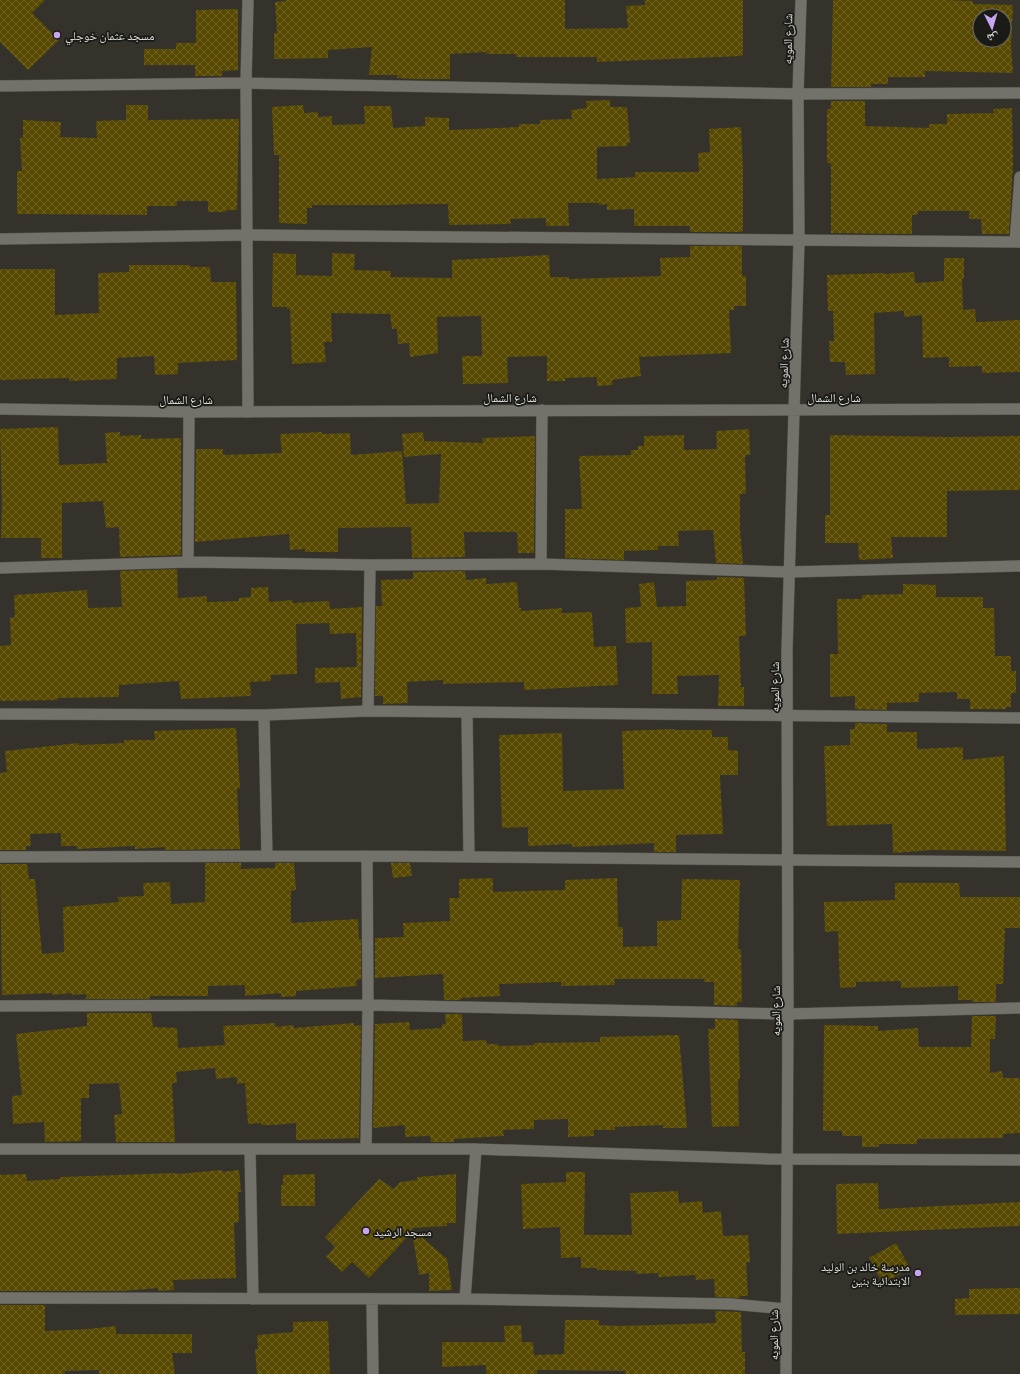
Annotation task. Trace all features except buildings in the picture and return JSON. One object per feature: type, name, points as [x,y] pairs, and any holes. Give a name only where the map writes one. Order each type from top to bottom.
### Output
[{"type":"street","points":[[248,0],[246,83],[248,412]]},
{"type":"street","name":"شارع المويه","points":[[786,1374],[788,1158],[788,572],[800,240],[798,94],[801,0]]},
{"type":"street","points":[[0,86],[246,83],[798,94],[1020,93]]},
{"type":"street","points":[[0,239],[248,235],[1018,242],[1020,177]]},
{"type":"street","name":"شارع الشمال","points":[[0,409],[248,412],[1020,409]]},
{"type":"street","points":[[541,564],[542,410]]},
{"type":"street","points":[[188,412],[188,562]]},
{"type":"street","points":[[0,568],[188,562],[370,565],[541,564],[788,572],[1020,566]]},
{"type":"street","points":[[368,711],[370,565]]},
{"type":"street","points":[[0,714],[264,716],[368,711],[787,714],[1020,718]]},
{"type":"street","points":[[467,712],[468,857]]},
{"type":"street","points":[[264,716],[267,856]]},
{"type":"street","points":[[366,1150],[368,1006],[367,856]]},
{"type":"street","points":[[0,857],[367,856],[1020,862]]},
{"type":"street","points":[[0,1006],[368,1006],[788,1014],[1020,1008]]},
{"type":"street","points":[[0,1149],[476,1149],[788,1158],[1020,1160]]},
{"type":"street","points":[[250,1149],[253,1299]]},
{"type":"street","points":[[465,1299],[476,1149]]},
{"type":"street","points":[[0,1298],[465,1299],[731,1304],[786,1309]]},
{"type":"street","points":[[372,1300],[373,1374]]},
{"type":"place","name":"مسجد عثمان خوجلي","points":[[57,35]]},
{"type":"place","name":"مسجد الرشيد","points":[[366,1231]]},
{"type":"place","name":"مدرسة خالد بن الوليد الابتدائية بنين","points":[[918,1273]]}]
